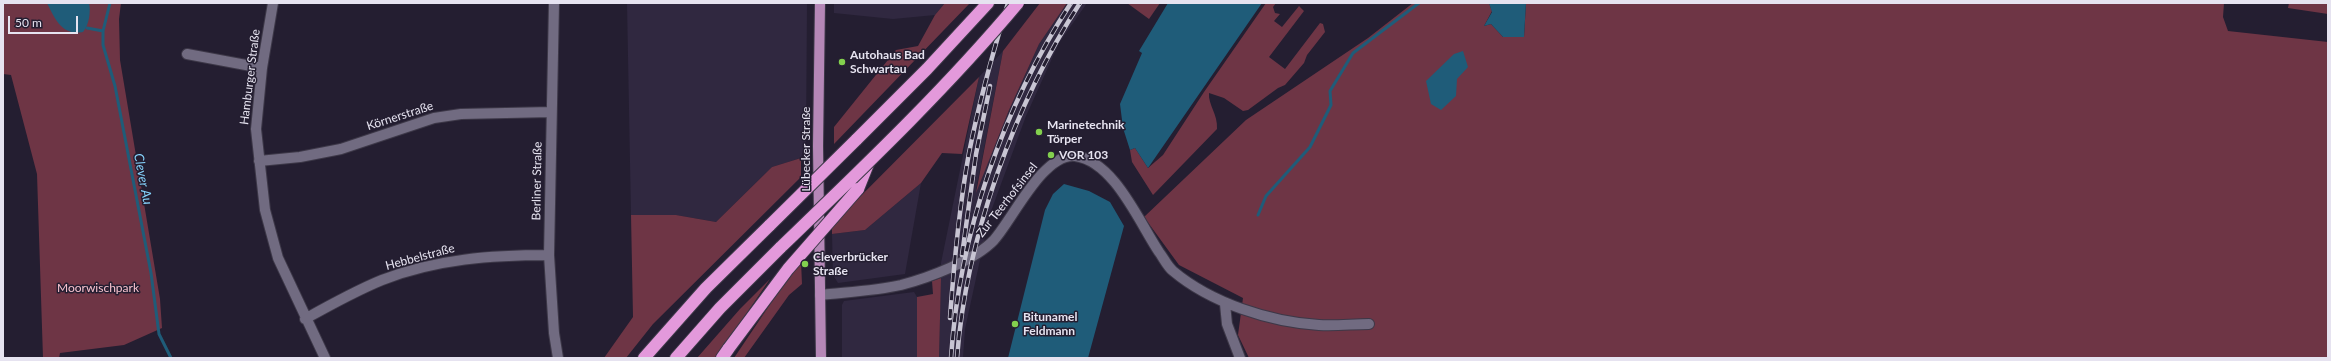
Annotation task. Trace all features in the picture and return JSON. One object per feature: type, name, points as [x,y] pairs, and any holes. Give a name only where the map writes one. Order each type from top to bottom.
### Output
[{"type":"highway","points":[[644,358],[706,288],[927,70],[988,3]]},
{"type":"highway","points":[[676,358],[720,308],[868,164],[946,85],[1018,3]]},
{"type":"highway","points":[[722,358],[788,268],[858,189],[868,164]]},
{"type":"main road","name":"Lübecker Straße","points":[[820,3],[818,146],[821,358]]},
{"type":"street","name":"Hamburger Straße","points":[[273,3],[262,68],[256,129],[265,210],[278,258],[305,319],[325,358]]},
{"type":"street","name":"Berliner Straße","points":[[554,3],[549,255],[554,333],[558,358]]},
{"type":"street","points":[[187,54],[262,68]]},
{"type":"street","name":"Körnerstraße","points":[[259,161],[300,157],[341,148],[434,118],[461,114],[551,112]]},
{"type":"street","name":"Zur Teerhofsinsel","points":[[820,295],[900,285],[954,265],[984,250],[995,239],[1047,168],[1065,157],[1074,156],[1096,163],[1107,173],[1119,187],[1172,270],[1224,304],[1282,319],[1319,325],[1369,324]]},
{"type":"street","name":"Hebbelstraße","points":[[305,319],[382,280],[416,269],[476,257],[549,255]]},
{"type":"street","points":[[1224,304],[1227,324],[1240,358]]},
{"type":"shaded area","points":[[627,3],[807,3],[806,141],[801,158],[772,167],[716,222],[676,215],[631,215]]},
{"type":"shaded area","points":[[834,3],[945,3],[935,15],[893,19],[834,13]]},
{"type":"shaded area","points":[[1067,3],[1087,3],[1059,43],[1026,116],[990,214],[965,329],[963,358],[939,358],[941,263],[979,77],[1003,51],[976,190],[1009,110],[1039,44]]},
{"type":"shaded area","points":[[921,183],[905,274],[838,283],[833,275],[832,234],[865,230]]},
{"type":"shaded area","points":[[914,292],[917,297],[917,358],[842,358],[842,305],[844,301]]},
{"type":"green space","name":"Moorwischpark","points":[[3,3],[121,3],[119,19],[120,60],[160,299],[162,328],[124,345],[60,353],[59,358],[43,358],[37,174],[11,75],[3,74]]},
{"type":"green space","points":[[945,3],[970,3],[834,144],[834,127],[896,50],[918,46],[935,15]]},
{"type":"green space","points":[[1040,3],[1067,3],[1039,44],[1009,110],[976,193],[1003,51]]},
{"type":"green space","points":[[1127,3],[1160,3],[1149,19]]},
{"type":"green space","points":[[1266,3],[1276,3],[1273,7],[1275,13],[1280,14],[1274,21],[1282,27],[1299,6],[1304,11],[1269,57],[1285,69],[1320,23],[1323,24],[1325,32],[1307,55],[1304,63],[1285,85],[1278,88],[1248,110],[1243,111],[1224,98],[1209,93],[1217,129],[1153,195],[1132,162],[1130,150],[1135,148],[1148,168],[1163,155],[1204,92]]},
{"type":"green space","points":[[1413,3],[1489,3],[1492,11],[1484,26],[1491,24],[1503,37],[1524,37],[1526,3],[2224,3],[2223,17],[2228,31],[2328,42],[2328,358],[1249,358],[1238,335],[1243,298],[1179,265],[1144,217],[1246,120],[1368,38]]},
{"type":"green space","points":[[2289,3],[2328,3],[2328,14],[2288,8]]},
{"type":"green space","points":[[979,77],[962,154],[942,153],[921,183],[865,230],[832,234],[832,225]]},
{"type":"green space","points":[[801,158],[801,177],[653,324],[626,358],[604,358],[633,317],[631,215],[676,215],[716,222],[772,167]]},
{"type":"green space","points":[[801,261],[802,284],[789,295],[744,358],[734,358],[783,285]]},
{"type":"green space","points":[[941,278],[939,358],[917,358],[917,297],[933,294],[932,281]]},
{"type":"green space","points":[[770,279],[716,358],[697,358],[740,309]]},
{"type":"water","points":[[47,3],[89,3],[89,18],[87,26],[83,32],[76,33],[64,29],[56,20]]},
{"type":"water","points":[[1168,3],[1262,3],[1148,168],[1135,148],[1130,150],[1123,128],[1120,104],[1142,53],[1139,51]]},
{"type":"water","points":[[1489,3],[1526,3],[1524,37],[1503,37],[1491,24],[1484,26],[1492,12]]},
{"type":"water","points":[[1463,51],[1468,67],[1457,79],[1456,96],[1441,110],[1431,104],[1426,81],[1454,54]]},
{"type":"water","points":[[1064,184],[1089,191],[1110,202],[1124,226],[1088,358],[1008,358],[1045,210],[1053,194]]},
{"type":"waterway","name":"Clever Au","points":[[110,3],[103,31],[103,45],[115,86],[151,273],[159,334],[171,358]]},
{"type":"waterway","points":[[1258,215],[1266,196],[1310,147],[1331,105],[1330,91],[1353,53],[1419,3]]},
{"type":"waterway","points":[[87,28],[103,31]]},
{"type":"railway","points":[[950,318],[957,235],[969,153],[977,115],[1008,3]]},
{"type":"railway","points":[[951,358],[956,311],[964,265],[988,173],[1005,128],[1025,85],[1047,43],[1071,3]]},
{"type":"railway","points":[[957,358],[962,312],[971,266],[983,219],[998,173],[1015,128],[1035,84],[1056,42],[1080,3]]},
{"type":"railway","points":[[962,255],[976,154],[990,86]]},
{"type":"place","name":"Autohaus Bad Schwartau","points":[[842,62]]},
{"type":"place","name":"Marinetechnik Törper","points":[[1039,132]]},
{"type":"place","name":"VOR 103","points":[[1051,155]]},
{"type":"place","name":"Cleverbrücker Straße","points":[[805,264]]},
{"type":"place","name":"Bitunamel Feldmann","points":[[1015,324]]}]
